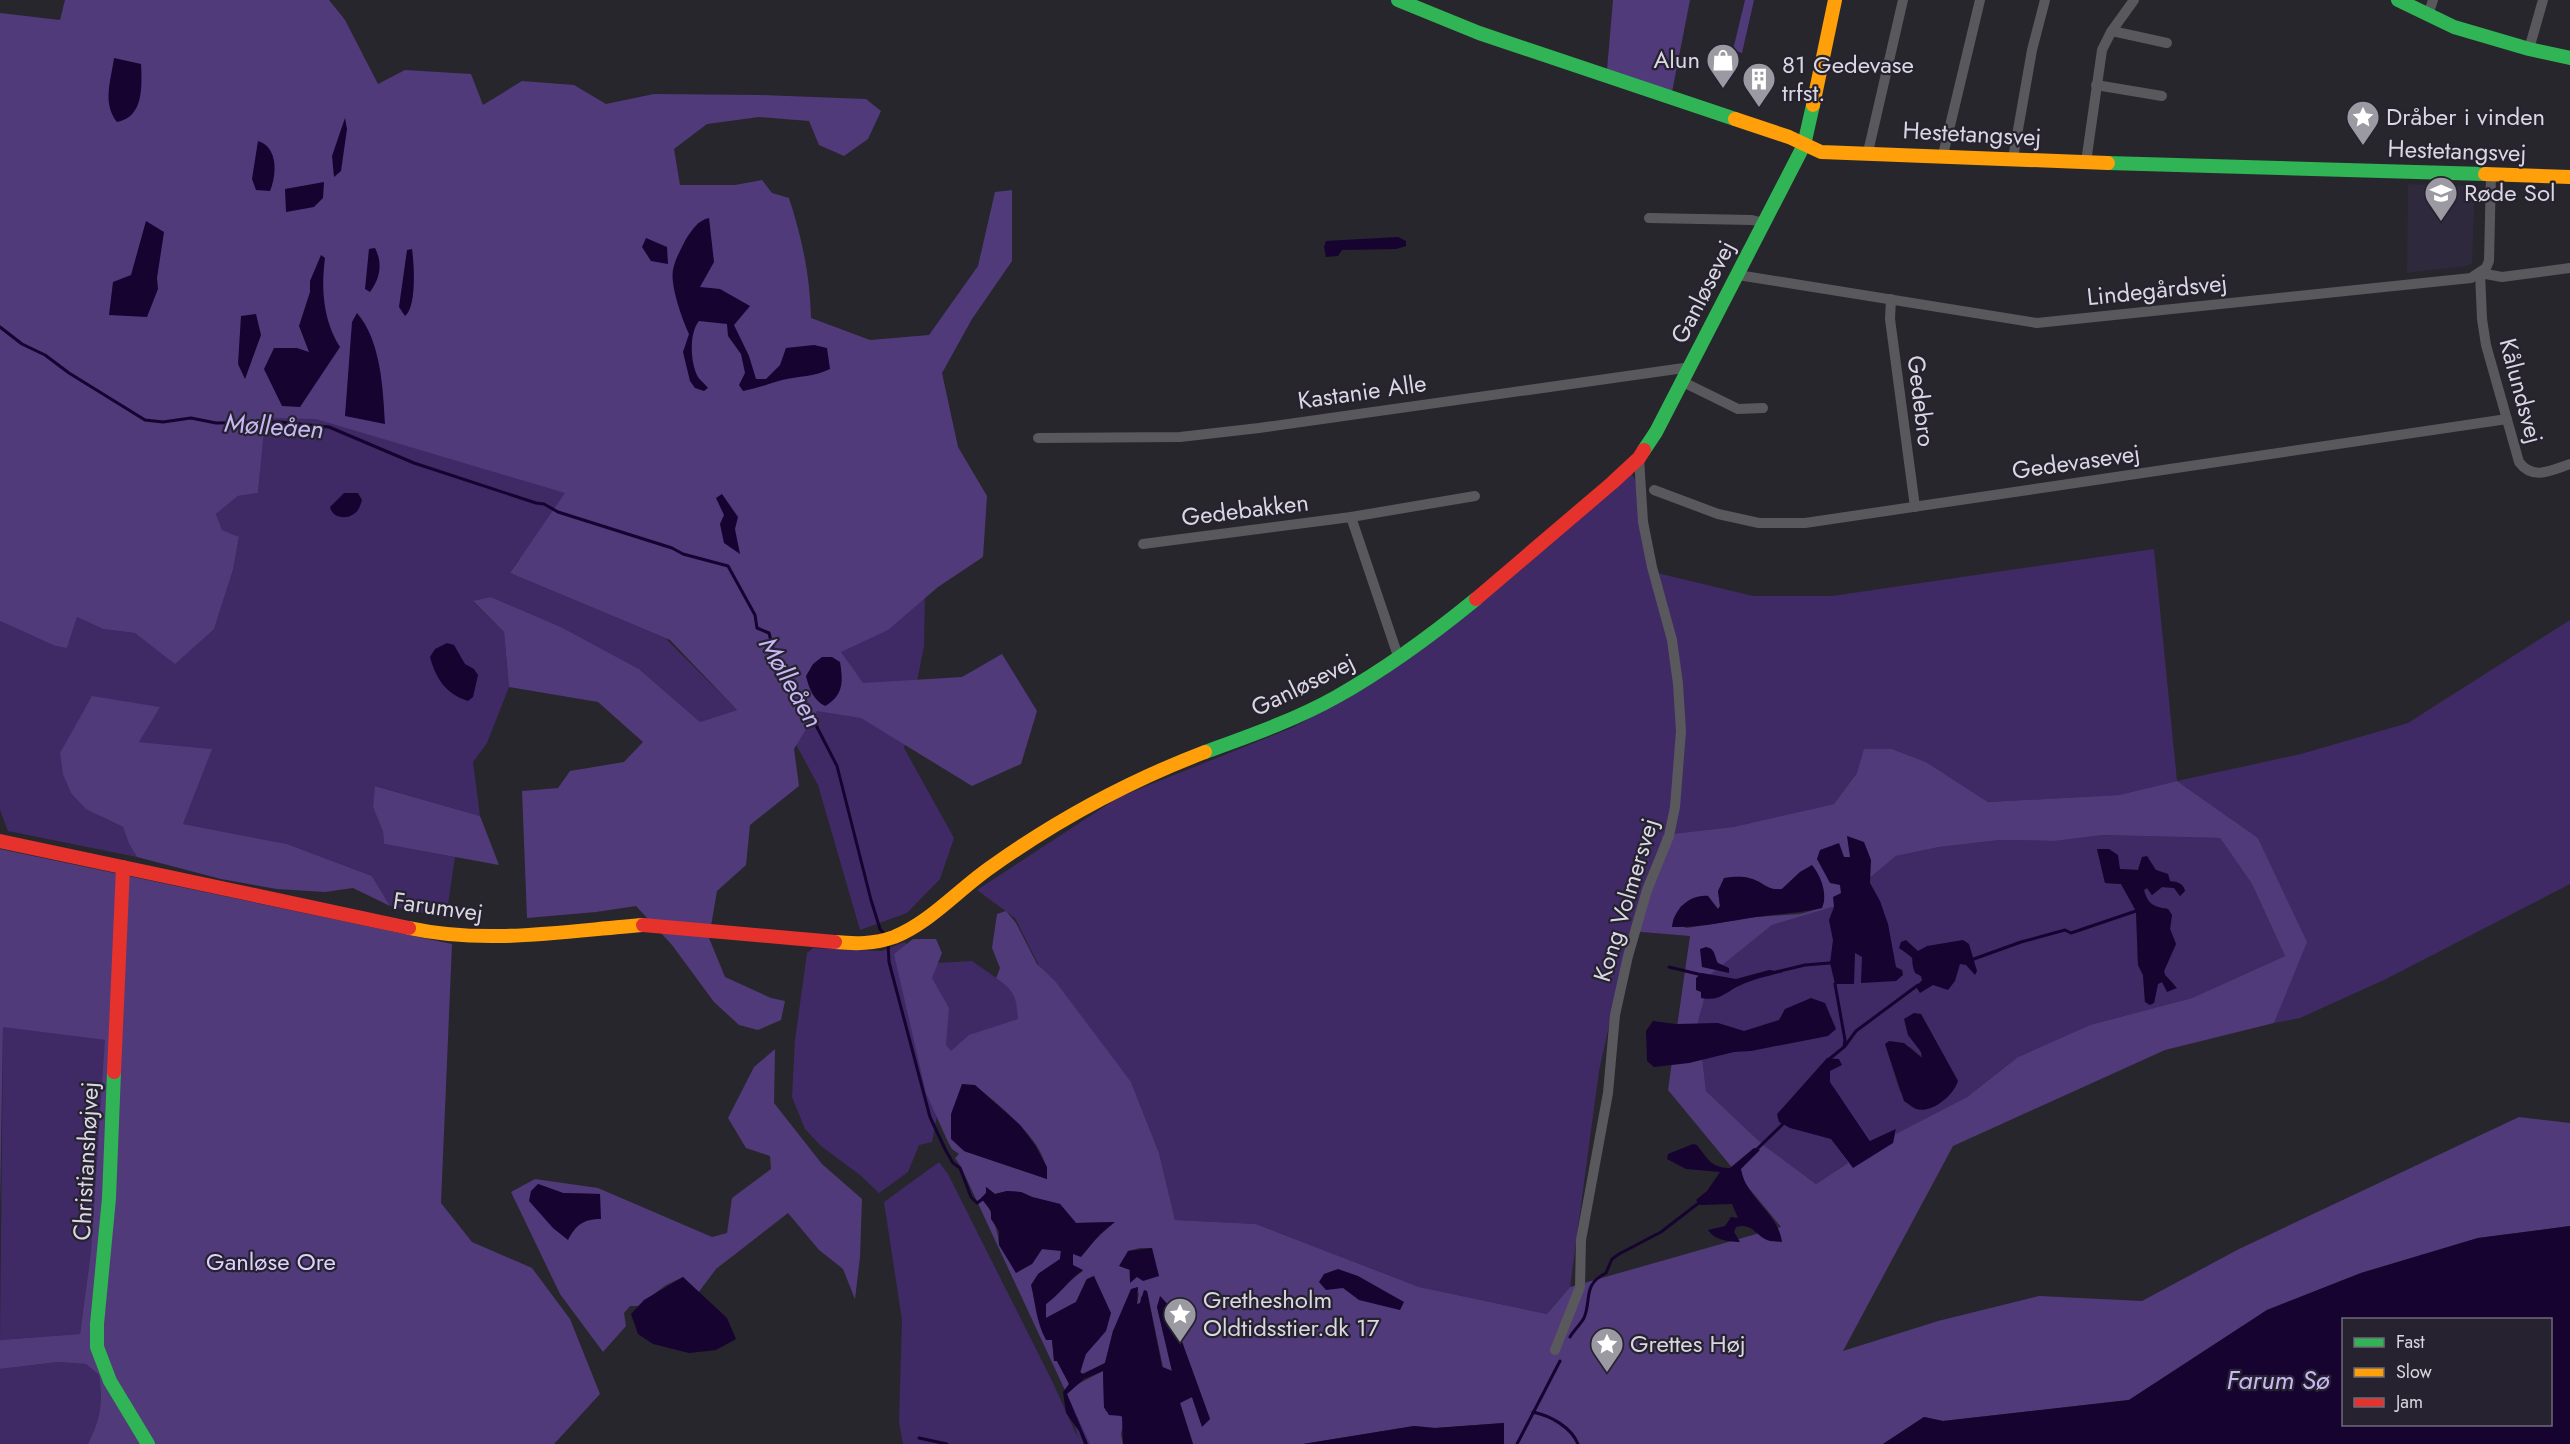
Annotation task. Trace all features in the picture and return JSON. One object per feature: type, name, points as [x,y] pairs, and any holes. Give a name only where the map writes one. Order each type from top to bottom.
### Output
[{"type":"street","name":"Hestetangsvej","points":[[1398,0],[1479,33],[1789,137],[1821,152],[2570,177]]},
{"type":"street","name":"Ganløsevej","points":[[878,943],[894,939],[912,928],[977,876],[1111,792],[1147,775],[1285,722],[1334,698],[1399,658],[1438,629],[1639,458],[1683,382],[1804,145],[1835,0]]},
{"type":"street","points":[[1868,152],[1903,0]]},
{"type":"street","points":[[1943,155],[1980,0]]},
{"type":"street","points":[[2013,158],[2032,50],[2045,0]]},
{"type":"street","points":[[2086,162],[2102,50],[2112,31],[2134,0]]},
{"type":"street","points":[[2398,0],[2454,27],[2529,49],[2570,58]]},
{"type":"street","points":[[2428,15],[2433,0]]},
{"type":"street","points":[[2529,49],[2543,0]]},
{"type":"street","points":[[2112,31],[2167,43]]},
{"type":"street","points":[[2096,85],[2162,96]]},
{"type":"street","points":[[2480,273],[2489,261],[2491,174]]},
{"type":"street","name":"Ganløsevej","points":[[1649,218],[1752,220],[1764,223]]},
{"type":"street","name":"Lindegårdsvej","points":[[1738,274],[2037,323],[2053,323],[2471,278],[2480,273],[2502,277],[2570,268]]},
{"type":"street","name":"Kålundsvej","points":[[2480,273],[2482,319],[2486,345],[2519,462],[2524,469],[2540,474],[2570,464]]},
{"type":"street","name":"Gedebro","points":[[1891,299],[1890,319],[1915,507]]},
{"type":"street","name":"Kastanie Alle","points":[[1038,438],[1192,436],[1690,367]]},
{"type":"street","name":"Ganløsevej","points":[[1683,382],[1738,409],[1763,408]]},
{"type":"street","name":"Gedevasevej","points":[[1654,490],[1718,513],[1759,523],[1805,523],[2507,419]]},
{"type":"street","name":"Kong Volmersvej","points":[[1555,1350],[1580,1287],[1581,1240],[1608,1093],[1615,1015],[1628,956],[1647,890],[1669,836],[1675,807],[1681,731],[1678,684],[1671,640],[1643,522],[1639,458]]},
{"type":"street","name":"Gedebakken","points":[[1143,544],[1351,518],[1475,496]]},
{"type":"street","points":[[1351,518],[1399,658]]},
{"type":"street","name":"Farumvej","points":[[0,841],[440,935],[476,938],[516,936],[651,924],[847,943],[878,943]]},
{"type":"street","name":"Christianshøjvej","points":[[123,867],[109,1198],[96,1324],[97,1347],[110,1381],[148,1444]]},
{"type":"shaded area","points":[[0,116],[925,590],[924,646],[904,748],[954,838],[940,879],[907,913],[860,930],[818,785],[786,726],[740,676],[530,562],[519,559],[510,573],[665,638],[737,710],[700,722],[639,669],[561,627],[491,597],[473,602],[504,632],[509,687],[487,743],[473,762],[480,816],[376,786],[373,807],[383,832],[384,844],[455,857],[446,918],[390,906],[372,876],[287,844],[183,824],[211,749],[139,742],[159,707],[92,697],[102,817],[123,827],[137,857],[8,831],[0,810],[0,621],[55,646],[67,648],[77,617],[103,629],[135,633],[214,629],[233,570],[239,538],[222,530],[216,514],[238,496],[258,493],[260,472]]},
{"type":"shaded area","name":"Røde Sol","points":[[2408,184],[2475,186],[2472,263],[2466,266],[2407,273]]},
{"type":"shaded area","points":[[1631,473],[1636,481],[1657,573],[1753,596],[1832,596],[2154,549],[2177,781],[2119,795],[1988,802],[1926,762],[1892,749],[1857,773],[1834,804],[1733,827],[1663,835],[1630,931],[1599,1071],[1570,1287],[1547,1314],[1419,1287],[1256,1224],[1175,1220],[1159,1153],[1131,1082],[1044,976],[1015,918],[977,890],[1119,797],[1294,727],[1386,675]]},
{"type":"shaded area","points":[[2570,620],[2570,884],[2386,979],[2300,1018],[2274,1023],[2306,941],[2258,838],[2177,781],[2301,754],[2408,723]]},
{"type":"shaded area","points":[[2103,835],[2220,838],[2252,884],[2285,956],[2192,998],[2090,1025],[2018,1057],[1967,1097],[1895,1135],[1896,1129],[1870,1141],[1830,1082],[1830,1071],[1839,1059],[1782,1125],[1831,1139],[1848,1163],[1816,1184],[1762,1144],[1706,1091],[1698,1022],[1711,973],[1772,925],[1836,906],[1896,856],[1939,847],[2000,840],[2055,841]],"holes":[[[2097,849],[2119,869],[2138,870],[2142,857],[2156,870],[2168,874],[2170,881],[2183,886],[2185,891],[2180,896],[2174,888],[2162,887],[2152,895],[2147,888],[2144,890],[2150,902],[2155,906],[2168,909],[2172,915],[2170,929],[2176,944],[2164,971],[2174,984],[2165,986],[2162,982],[2158,984],[2154,1003],[2145,1002],[2143,975],[2138,965],[2136,911],[2121,884],[2105,883]],[[1921,1014],[1958,1081],[1900,1092],[1885,1044],[1910,1047],[1923,1058],[1910,1036],[1905,1019]]]},
{"type":"shaded area","points":[[905,942],[918,964],[972,961],[1067,1027],[937,1116],[932,1142],[919,1145],[908,1172],[879,1193],[860,1175],[821,1146],[805,1129],[792,1097],[795,1040],[807,953],[813,948],[882,951]]},
{"type":"shaded area","points":[[3,1026],[106,1040],[91,1251],[80,1334],[0,1340]]},
{"type":"shaded area","points":[[939,1162],[948,1174],[1053,1383],[1078,1438],[1067,1394],[1123,1444],[903,1444],[899,1422],[902,1320],[884,1202]]},
{"type":"shaded area","points":[[58,1362],[86,1364],[99,1375],[100,1410],[88,1444],[0,1444],[0,1369]]},
{"type":"green space","points":[[65,0],[329,0],[345,20],[378,84],[405,70],[471,74],[483,105],[522,81],[574,85],[606,104],[654,94],[866,99],[881,111],[868,139],[844,156],[819,145],[809,121],[759,117],[707,124],[674,149],[680,185],[735,185],[762,180],[772,193],[789,198],[804,257],[811,318],[870,340],[929,335],[978,266],[995,192],[1012,190],[1012,261],[972,319],[942,373],[958,447],[987,496],[983,557],[938,587],[888,630],[841,652],[863,683],[962,677],[1002,654],[1037,711],[1021,764],[972,786],[861,718],[817,711],[794,749],[799,786],[750,825],[746,865],[717,891],[709,938],[725,977],[771,998],[785,1001],[781,1020],[758,1030],[739,1025],[714,1002],[672,945],[636,906],[527,918],[522,791],[558,788],[570,771],[624,762],[643,742],[598,702],[509,687],[504,632],[473,601],[491,597],[561,627],[639,669],[700,722],[737,710],[670,640],[510,573],[565,493],[316,419],[265,418],[258,493],[238,496],[216,514],[222,530],[239,537],[233,570],[214,629],[175,664],[135,633],[103,629],[77,617],[67,648],[55,646],[0,621],[0,13],[60,20]]},
{"type":"green space","points":[[1613,0],[1690,0],[1672,92],[1607,70]]},
{"type":"green space","points":[[1745,0],[1754,0],[1742,53],[1733,50]]},
{"type":"green space","points":[[92,696],[160,707],[139,742],[212,749],[183,824],[287,844],[372,876],[390,906],[353,888],[325,892],[277,889],[221,879],[137,857],[123,827],[86,809],[71,793],[63,774],[60,753]]},
{"type":"green space","points":[[1864,749],[1892,749],[1926,762],[1988,802],[2119,795],[2177,781],[2258,838],[2307,942],[2274,1023],[2165,1050],[1953,1146],[1843,1351],[1938,1321],[2039,1296],[2142,1301],[2239,1249],[2519,1117],[2570,1123],[2570,1226],[2478,1238],[2361,1273],[2267,1310],[2129,1400],[1943,1421],[1924,1417],[1883,1444],[1504,1444],[1503,1423],[1435,1428],[1414,1426],[1303,1444],[1193,1444],[1180,1403],[1192,1397],[1202,1426],[1210,1419],[1169,1306],[1161,1297],[1157,1307],[1172,1371],[1163,1367],[1147,1291],[1141,1297],[1140,1304],[1137,1305],[1139,1292],[1113,1331],[1105,1363],[1080,1375],[1085,1354],[1100,1338],[1094,1276],[1086,1280],[1076,1302],[1046,1318],[1046,1304],[1083,1271],[1073,1265],[1072,1254],[1092,1243],[1114,1222],[1076,1223],[1060,1204],[1021,1192],[1007,1191],[995,1194],[986,1187],[987,1202],[999,1245],[1032,1264],[1042,1249],[1061,1250],[1060,1259],[1038,1274],[1036,1305],[1052,1339],[1054,1361],[1057,1361],[1064,1374],[1078,1384],[1103,1371],[1104,1407],[1106,1411],[1118,1414],[1124,1419],[1121,1434],[1123,1444],[1090,1444],[955,1158],[959,1154],[948,1142],[926,1093],[894,954],[913,939],[936,939],[942,953],[932,978],[949,1008],[946,1045],[951,1051],[969,1035],[1018,1019],[1014,996],[1008,987],[996,978],[1000,968],[992,948],[997,914],[1006,911],[1016,923],[1037,964],[1055,981],[1131,1082],[1159,1153],[1175,1220],[1256,1224],[1419,1287],[1547,1314],[1570,1287],[1781,1227],[1668,1090],[1690,936],[1630,931],[1663,835],[1733,827],[1834,804],[1857,773]],"holes":[[[2103,835],[2220,838],[2252,884],[2285,956],[2192,998],[2090,1025],[2018,1057],[1967,1097],[1896,1134],[1896,1129],[1871,1141],[1830,1082],[1830,1071],[1842,1065],[1839,1059],[1827,1058],[1777,1114],[1782,1125],[1831,1139],[1848,1163],[1816,1184],[1762,1144],[1706,1091],[1698,1022],[1711,974],[1772,925],[1836,906],[1896,856],[1939,847],[2000,840],[2055,841]],[[1812,866],[1824,901],[1821,908],[1800,914],[1756,917],[1686,928],[1673,920],[1681,906],[1708,896],[1717,910],[1720,906],[1718,891],[1758,881],[1767,889],[1782,889],[1800,872]],[[975,1085],[1021,1126],[1032,1139],[1046,1165],[1047,1179],[964,1151]],[[1152,1248],[1130,1282],[1128,1251]]]},
{"type":"green space","points":[[375,786],[480,816],[499,865],[384,844],[383,832],[373,807]]},
{"type":"green space","name":"Ganløse Ore","points":[[0,849],[452,944],[441,1203],[472,1242],[532,1268],[570,1319],[600,1394],[554,1444],[88,1444],[100,1410],[99,1375],[86,1364],[58,1362],[0,1369],[0,1340],[80,1334],[91,1251],[105,1040],[3,1027],[0,1205]]},
{"type":"green space","points":[[775,1049],[774,1103],[822,1164],[862,1199],[860,1257],[855,1299],[843,1269],[819,1250],[788,1213],[716,1269],[698,1293],[683,1277],[666,1285],[638,1306],[630,1306],[624,1313],[626,1326],[603,1352],[560,1294],[511,1192],[535,1179],[598,1188],[712,1237],[727,1233],[732,1198],[771,1169],[770,1156],[746,1148],[728,1118],[754,1067]],"holes":[[[538,1184],[563,1193],[600,1194],[589,1219],[576,1226]]]},
{"type":"water","points":[[114,58],[141,64],[141,91],[137,107],[126,119],[117,122],[112,115],[109,99]]},
{"type":"water","points":[[345,118],[347,129],[341,171],[334,177],[332,156]]},
{"type":"water","points":[[258,141],[269,149],[274,162],[274,177],[270,191],[256,190],[252,179]]},
{"type":"water","points":[[324,182],[323,198],[314,207],[286,212],[285,189]]},
{"type":"water","points":[[709,218],[714,262],[700,287],[720,289],[750,306],[734,325],[749,356],[756,379],[766,379],[780,365],[786,348],[814,345],[827,348],[830,369],[818,374],[782,380],[743,391],[739,385],[745,373],[741,354],[728,336],[727,324],[699,321],[692,340],[692,356],[698,377],[708,388],[704,391],[695,388],[690,381],[683,352],[689,334],[675,293],[673,270],[686,239],[698,223]]},
{"type":"water","points":[[146,221],[164,232],[157,278],[158,289],[147,317],[109,315],[113,282],[131,275]]},
{"type":"water","points":[[1398,237],[1406,241],[1406,246],[1396,249],[1342,250],[1338,256],[1326,257],[1324,247],[1326,241]]},
{"type":"water","points":[[646,238],[667,247],[668,264],[651,261],[642,247]]},
{"type":"water","points":[[375,248],[379,260],[379,271],[370,292],[365,289],[369,249]]},
{"type":"water","points":[[412,249],[413,294],[409,311],[405,316],[399,307],[407,250]]},
{"type":"water","points":[[321,255],[325,258],[323,281],[327,315],[340,347],[300,407],[282,406],[264,369],[274,348],[297,348],[309,352],[299,326],[310,292],[310,281]]},
{"type":"water","points":[[357,313],[365,324],[376,351],[382,380],[385,424],[345,416],[352,322]]},
{"type":"water","points":[[256,314],[261,335],[245,379],[238,364],[241,316]]},
{"type":"water","points":[[344,493],[358,493],[362,500],[359,509],[347,517],[338,516],[330,507]]},
{"type":"water","points":[[722,494],[738,517],[735,529],[740,554],[724,543],[720,524],[724,515],[716,498]]},
{"type":"water","points":[[447,643],[454,645],[465,664],[474,669],[478,675],[473,697],[468,701],[443,685],[432,665],[430,657],[435,649]]},
{"type":"water","points":[[822,657],[832,657],[840,662],[842,675],[839,692],[825,706],[815,697],[806,676],[813,664]]},
{"type":"water","points":[[1847,836],[1864,842],[1871,860],[1870,883],[1880,901],[1888,924],[1896,967],[1902,970],[1903,975],[1896,981],[1861,983],[1862,957],[1855,953],[1854,984],[1835,984],[1830,963],[1833,940],[1829,920],[1834,907],[1833,897],[1841,893],[1840,885],[1830,883],[1817,859],[1820,850],[1839,843],[1844,857],[1850,857]]},
{"type":"water","points":[[2097,849],[2109,849],[2118,855],[2120,869],[2138,870],[2142,857],[2147,856],[2156,870],[2168,874],[2170,881],[2180,883],[2184,888],[2185,891],[2180,896],[2174,888],[2162,887],[2152,895],[2147,888],[2144,890],[2150,902],[2155,906],[2168,909],[2172,915],[2170,929],[2176,944],[2164,971],[2177,988],[2167,992],[2162,982],[2158,984],[2154,1003],[2150,1005],[2145,1002],[2143,975],[2138,965],[2136,911],[2121,884],[2105,883]]},
{"type":"water","points":[[1812,865],[1823,885],[1822,908],[1704,925],[1672,927],[1676,914],[1684,904],[1695,897],[1708,896],[1718,909],[1720,906],[1718,891],[1724,878],[1746,877],[1772,889],[1782,889],[1800,872]]},
{"type":"water","points":[[1906,940],[1918,951],[1927,946],[1963,940],[1969,944],[1977,971],[1975,975],[1966,965],[1960,964],[1955,981],[1948,990],[1933,985],[1920,993],[1916,987],[1922,980],[1921,976],[1915,973],[1911,957],[1899,948],[1901,942]]},
{"type":"water","points":[[1706,947],[1713,951],[1718,963],[1729,968],[1729,973],[1702,967],[1700,949]]},
{"type":"water","points":[[1769,970],[1783,972],[1756,979],[1714,999],[1701,998],[1701,992],[1696,990],[1696,978],[1702,973],[1736,979]]},
{"type":"water","points":[[1811,998],[1825,1003],[1836,1029],[1828,1036],[1751,1051],[1734,1052],[1689,1063],[1654,1067],[1647,1061],[1646,1031],[1653,1021],[1676,1024],[1718,1023],[1744,1031],[1779,1020],[1785,1009]]},
{"type":"water","points":[[1914,1013],[1921,1014],[1958,1081],[1952,1092],[1942,1102],[1922,1110],[1904,1101],[1885,1044],[1889,1041],[1904,1043],[1922,1058],[1921,1052],[1908,1035],[1904,1019]]},
{"type":"water","points":[[1827,1058],[1839,1059],[1842,1065],[1830,1071],[1830,1082],[1870,1141],[1896,1129],[1893,1143],[1853,1168],[1831,1139],[1790,1128],[1779,1122],[1777,1114]]},
{"type":"water","points":[[962,1084],[975,1085],[1020,1125],[1035,1145],[1047,1167],[1047,1179],[964,1151],[951,1139],[951,1114]]},
{"type":"water","points":[[1693,1144],[1697,1145],[1710,1161],[1724,1168],[1730,1168],[1754,1148],[1760,1150],[1741,1169],[1749,1189],[1775,1222],[1782,1242],[1767,1240],[1746,1226],[1736,1227],[1734,1232],[1740,1242],[1722,1240],[1711,1234],[1708,1230],[1725,1226],[1731,1217],[1738,1218],[1732,1204],[1700,1205],[1696,1200],[1707,1191],[1720,1172],[1686,1169],[1667,1159],[1668,1154]]},
{"type":"water","points":[[538,1184],[563,1193],[600,1194],[601,1219],[589,1220],[581,1224],[568,1240],[553,1228],[529,1201],[531,1191]]},
{"type":"water","points":[[986,1187],[995,1194],[1007,1191],[1021,1192],[1060,1204],[1076,1223],[1115,1222],[1100,1234],[1081,1257],[1073,1254],[1073,1265],[1083,1270],[1046,1304],[1046,1318],[1076,1302],[1087,1279],[1094,1276],[1111,1313],[1106,1331],[1086,1354],[1080,1372],[1083,1374],[1105,1363],[1113,1331],[1131,1289],[1138,1287],[1137,1304],[1140,1303],[1144,1290],[1147,1291],[1162,1367],[1172,1371],[1157,1307],[1160,1296],[1169,1306],[1210,1419],[1202,1427],[1192,1397],[1180,1403],[1193,1444],[1123,1444],[1122,1416],[1109,1415],[1104,1407],[1103,1371],[1084,1379],[1067,1394],[1088,1444],[1084,1444],[1079,1431],[1066,1413],[1063,1392],[1069,1384],[1057,1361],[1054,1361],[1052,1340],[1046,1340],[1038,1320],[1031,1285],[1038,1274],[1060,1259],[1061,1251],[1042,1249],[1032,1264],[1016,1273],[999,1245],[999,1231],[991,1219],[991,1211],[981,1198],[986,1193]]},
{"type":"water","name":"Farum Sø","points":[[2570,1226],[2570,1444],[1883,1444],[1924,1417],[1943,1421],[2129,1400],[2267,1310],[2361,1273],[2478,1238]]},
{"type":"water","points":[[1152,1248],[1159,1276],[1143,1281],[1137,1277],[1130,1283],[1130,1270],[1119,1266],[1128,1251]]},
{"type":"water","points":[[1338,1269],[1358,1276],[1404,1302],[1400,1310],[1359,1300],[1343,1288],[1326,1290],[1319,1282],[1324,1274]]},
{"type":"water","points":[[683,1277],[727,1318],[736,1339],[716,1350],[689,1353],[653,1344],[638,1334],[631,1314],[644,1300]]},
{"type":"water","points":[[1504,1423],[1504,1444],[1303,1444],[1414,1426],[1435,1428]]},
{"type":"waterway","name":"Mølleåen","points":[[0,327],[22,344],[45,355],[69,373],[145,420],[163,422],[191,418],[216,423],[279,422],[329,427],[414,463],[544,504],[558,512],[672,548],[683,554],[728,566],[755,615],[757,628],[769,633],[776,660],[802,698],[837,766],[871,900],[880,929],[885,935]]},
{"type":"waterway","points":[[1971,960],[2021,942],[2065,930],[2071,933],[2136,911]]},
{"type":"waterway","name":"Mølleåen","points":[[888,944],[889,962],[930,1117],[953,1163],[960,1168],[971,1197],[977,1203],[984,1198]]},
{"type":"waterway","points":[[1776,972],[1805,965],[1830,963]]},
{"type":"waterway","points":[[1669,967],[1702,975]]},
{"type":"waterway","points":[[1828,1060],[1844,1047],[1845,1040],[1835,984]]},
{"type":"waterway","points":[[1845,1046],[1856,1031],[1918,985]]},
{"type":"waterway","points":[[1755,1151],[1783,1124]]},
{"type":"waterway","points":[[1570,1337],[1584,1318],[1589,1293],[1594,1282],[1606,1273],[1612,1259],[1661,1232],[1700,1202]]},
{"type":"waterway","points":[[1517,1444],[1560,1361]]},
{"type":"waterway","points":[[1533,1412],[1560,1423],[1571,1432],[1578,1444]]},
{"type":"waterway","points":[[919,1438],[947,1444]]},
{"type":"traffic: fast","points":[[1398,0],[1479,33],[1735,119]]},
{"type":"traffic: fast","points":[[2398,0],[2454,27],[2529,49],[2570,58]]},
{"type":"traffic: fast","points":[[1644,450],[1656,432],[1804,145],[1813,105]]},
{"type":"traffic: fast","points":[[2108,163],[2485,174]]},
{"type":"traffic: fast","points":[[1205,752],[1255,734],[1336,697],[1408,651],[1476,599]]},
{"type":"traffic: fast","points":[[114,1072],[109,1198],[97,1324],[97,1347],[110,1381],[148,1444]]},
{"type":"traffic: slow","points":[[1813,105],[1835,0]]},
{"type":"traffic: slow","points":[[1735,119],[1789,137],[1821,152],[2108,163]]},
{"type":"traffic: slow","points":[[2485,174],[2570,177]]},
{"type":"traffic: slow","points":[[835,942],[872,942],[894,937],[907,931],[933,914],[991,867],[1042,833],[1121,789],[1205,752]]},
{"type":"traffic: slow","points":[[409,928],[468,936],[497,936],[643,925]]},
{"type":"traffic: jam","points":[[1476,599],[1612,483],[1639,458],[1644,450]]},
{"type":"traffic: jam","points":[[0,841],[409,928]]},
{"type":"traffic: jam","points":[[114,1072],[123,867]]},
{"type":"traffic: jam","points":[[643,925],[835,942]]},
{"type":"place","name":"Alun","points":[[1723,89]]},
{"type":"place","name":"81 Gedevase trfst.","points":[[1759,108]]},
{"type":"place","name":"Dråber i vinden","points":[[2363,146]]},
{"type":"place","name":"Røde Sol","points":[[2441,222]]},
{"type":"place","name":"Grethesholm Oldtidsstier.dk 17","points":[[1180,1343]]},
{"type":"place","name":"Grettes Høj","points":[[1607,1373]]}]
